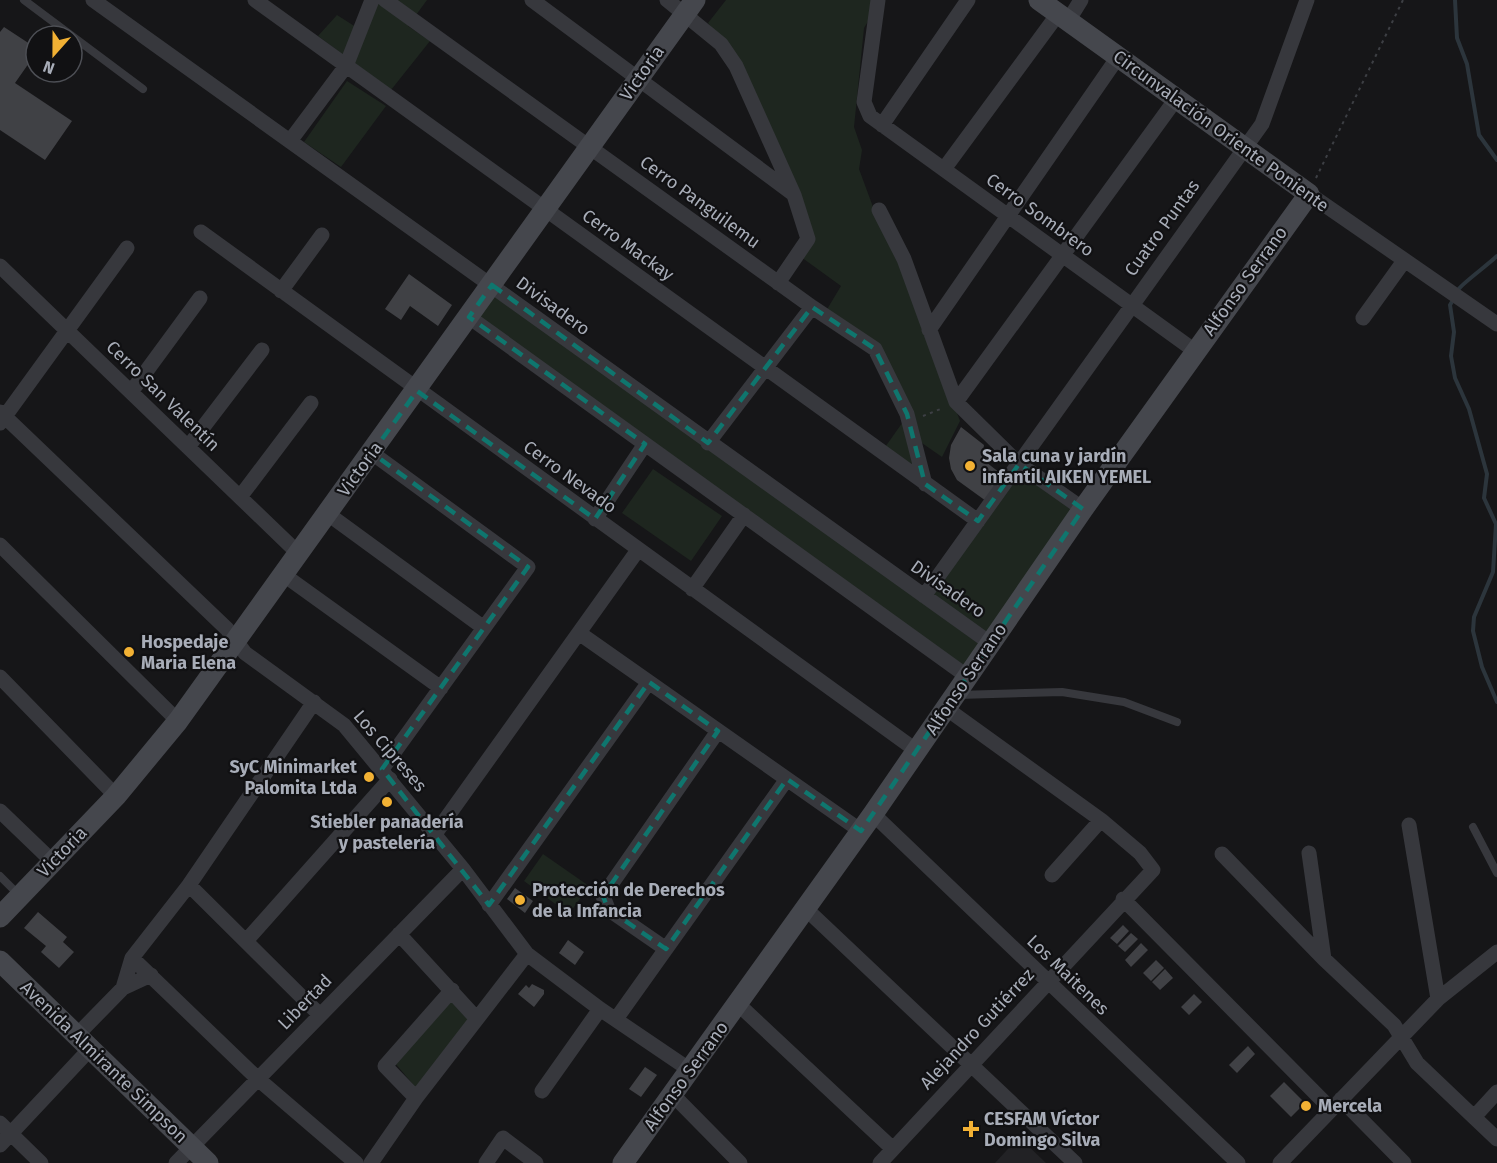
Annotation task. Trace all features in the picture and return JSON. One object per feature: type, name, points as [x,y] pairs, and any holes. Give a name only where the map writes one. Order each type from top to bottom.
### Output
[{"type":"street","name":"Divisadero","points":[[93,0],[990,643]]},
{"type":"street","name":"Cerro Mackay","points":[[255,0],[978,521]]},
{"type":"street","points":[[290,141],[346,66],[372,0]]},
{"type":"street","name":"Cerro Panguilemu","points":[[385,0],[778,283],[875,349],[907,414],[925,484]]},
{"type":"street","points":[[532,0],[794,195]]},
{"type":"street","points":[[667,0],[690,7],[736,66],[794,195],[808,239],[778,283]]},
{"type":"street","name":"Cerro Sombrero","points":[[878,0],[865,108],[882,124],[1195,351]]},
{"type":"street","points":[[882,124],[968,0]]},
{"type":"street","name":"Circunvalación Oriente Poniente","points":[[1039,0],[1309,194],[1497,324]]},
{"type":"street","points":[[944,169],[1063,17],[1081,0]]},
{"type":"street","name":"Cuatro Puntas","points":[[924,596],[1262,124],[1307,0]]},
{"type":"street","name":"Victoria","points":[[0,917],[116,796],[178,721],[417,391],[690,7]]},
{"type":"street","points":[[929,330],[1118,57]]},
{"type":"street","points":[[956,402],[1176,99]]},
{"type":"street","name":"Alfonso Serrano","points":[[623,1163],[952,702],[1083,509],[1309,194]]},
{"type":"street","points":[[879,210],[904,260],[956,402],[1019,464],[1083,509]]},
{"type":"street","name":"Cerro Nevado","points":[[201,232],[417,391],[917,751]]},
{"type":"street","points":[[281,291],[322,235]]},
{"type":"street","points":[[1,417],[128,248]]},
{"type":"street","points":[[1363,318],[1404,261]]},
{"type":"street","name":"Cerro San Valentín","points":[[0,266],[299,554]]},
{"type":"street","points":[[131,392],[200,298]]},
{"type":"street","points":[[708,443],[812,307]]},
{"type":"street","points":[[469,317],[968,677]]},
{"type":"street","points":[[188,447],[262,350]]},
{"type":"street","points":[[240,497],[311,403]]},
{"type":"street","name":"Los Cipreses","points":[[1,417],[227,629],[245,654],[344,725],[463,868],[527,954],[600,1009],[690,1070]]},
{"type":"street","points":[[595,519],[645,444]]},
{"type":"street","points":[[246,941],[386,774],[441,688],[528,567],[372,453]]},
{"type":"street","points":[[328,514],[484,628]]},
{"type":"street","points":[[692,589],[744,515]]},
{"type":"street","points":[[0,545],[178,721]]},
{"type":"street","points":[[435,834],[638,550]]},
{"type":"street","points":[[284,575],[441,688]]},
{"type":"street","points":[[579,633],[861,831]]},
{"type":"street","points":[[0,677],[116,796]]},
{"type":"street","points":[[489,905],[649,682]]},
{"type":"street","points":[[0,1145],[5,1128],[83,1042],[123,988],[132,958],[189,885],[314,702]]},
{"type":"street","points":[[952,702],[1101,820],[1052,875]]},
{"type":"street","points":[[666,949],[608,909],[603,896],[718,731]]},
{"type":"street","points":[[616,1019],[787,779]]},
{"type":"street","points":[[0,811],[52,861]]},
{"type":"street","name":"Los Maitenes","points":[[873,814],[1238,1163]]},
{"type":"street","name":"Alejandro Gutiérrez","points":[[880,1163],[1123,899],[1153,870],[1140,853],[1101,820]]},
{"type":"street","points":[[1409,825],[1438,999]]},
{"type":"street","points":[[1309,853],[1324,959]]},
{"type":"street","points":[[1222,854],[1324,959],[1394,1025],[1417,1062],[1497,1139]]},
{"type":"street","name":"Libertad","points":[[176,1163],[463,868]]},
{"type":"street","points":[[189,885],[320,1015]]},
{"type":"street","points":[[1123,899],[1336,1104],[1404,1163]]},
{"type":"street","points":[[805,908],[972,1063],[1075,1163]]},
{"type":"street","points":[[399,934],[477,1019]]},
{"type":"street","points":[[1280,1163],[1438,999],[1497,952]]},
{"type":"street","points":[[371,1163],[416,1098],[527,954]]},
{"type":"street","points":[[132,958],[258,1079],[356,1163]]},
{"type":"street","name":"Avenida Almirante Simpson","points":[[0,961],[208,1163]]},
{"type":"street","points":[[123,988],[151,975]]},
{"type":"street","points":[[416,1098],[385,1066],[452,990]]},
{"type":"street","points":[[738,1004],[893,1149]]},
{"type":"street","points":[[542,1091],[600,1009]]},
{"type":"street","points":[[1474,1116],[1497,1092]]},
{"type":"street","points":[[672,1094],[740,1163]]},
{"type":"street","points":[[5,1128],[41,1163]]},
{"type":"street","points":[[486,1163],[503,1138],[536,1163]]},
{"type":"lane","points":[[24,0],[143,89]]},
{"type":"lane","points":[[952,702],[1062,692],[1124,702],[1177,722]]},
{"type":"lane","points":[[1473,827],[1497,873]]},
{"type":"lane","points":[[0,876],[20,896]]},
{"type":"path","points":[[1309,194],[1403,0]]},
{"type":"highlighted area","points":[[492,285],[708,443],[812,307],[875,349],[907,414],[925,484],[978,521],[1019,464],[1083,509],[861,831],[787,779],[666,949],[608,909],[603,896],[718,731],[649,682],[489,905],[382,769],[528,567],[372,453],[417,391],[595,519],[645,444],[469,317]]},
{"type":"shaded area","points":[[370,0],[427,0],[408,26],[430,41],[391,90],[318,36],[337,15],[359,29]]},
{"type":"shaded area","points":[[726,0],[881,0],[864,28],[854,127],[862,150],[859,169],[876,215],[906,272],[960,421],[942,457],[919,441],[879,350],[826,311],[841,286],[801,257],[812,239],[734,57],[708,23]]},
{"type":"shaded area","points":[[347,81],[386,106],[341,167],[304,142]]},
{"type":"shaded area","points":[[493,292],[982,646],[967,669],[475,317]]},
{"type":"shaded area","points":[[905,419],[919,475],[883,450]]},
{"type":"shaded area","points":[[653,469],[722,516],[691,561],[622,513]]},
{"type":"shaded area","points":[[1020,471],[1074,510],[990,635],[931,594]]},
{"type":"shaded area","points":[[543,854],[589,886],[569,914],[524,881]]},
{"type":"shaded area","points":[[452,999],[470,1020],[416,1088],[395,1063]]},
{"type":"shaded area","points":[[1019,1137],[1046,1163],[995,1163]]},
{"type":"building","points":[[4,27],[24,40],[24,70],[15,83],[72,121],[45,160],[0,130],[0,32]]},
{"type":"building","points":[[409,274],[452,305],[438,326],[410,306],[401,320],[385,309]]},
{"type":"building","name":"Sala cuna y jardín infantil AIKEN YEMEL","points":[[961,427],[984,445],[982,459],[1004,476],[986,501],[957,480],[951,469],[949,458],[951,445]]},
{"type":"building","name":"Protección de Derechos de la Infancia","points":[[515,888],[533,901],[525,913],[507,899]]},
{"type":"building","points":[[38,912],[67,937],[63,942],[74,952],[59,968],[41,952],[46,946],[24,928]]},
{"type":"building","points":[[1123,925],[1129,931],[1117,944],[1110,938]]},
{"type":"building","points":[[1131,933],[1138,939],[1125,952],[1118,946]]},
{"type":"building","points":[[568,940],[584,952],[575,965],[559,953]]},
{"type":"building","points":[[1141,943],[1148,950],[1131,967],[1125,960]]},
{"type":"building","points":[[1156,960],[1164,968],[1151,981],[1143,973]]},
{"type":"building","points":[[1165,969],[1173,978],[1160,990],[1152,982]]},
{"type":"building","points":[[532,984],[544,990],[544,994],[534,1007],[518,994],[526,985],[529,988]]},
{"type":"building","points":[[1194,994],[1202,1002],[1189,1015],[1181,1007]]},
{"type":"building","points":[[1248,1046],[1255,1054],[1237,1073],[1229,1065]]},
{"type":"building","points":[[645,1067],[657,1075],[641,1097],[629,1089]]},
{"type":"building","points":[[1284,1082],[1305,1103],[1291,1117],[1270,1096]]},
{"type":"waterway","points":[[1455,0],[1457,38],[1467,64],[1479,135],[1497,160]]},
{"type":"waterway","points":[[1458,290],[1497,256]]},
{"type":"waterway","points":[[1453,300],[1450,305],[1454,332],[1451,356],[1455,378],[1469,409],[1487,474],[1484,498],[1496,524],[1493,572],[1474,617],[1473,631],[1482,667],[1497,702]]},
{"type":"place","name":"Sala cuna y jardín infantil AIKEN YEMEL","points":[[970,466]]},
{"type":"place","name":"Hospedaje Maria Elena","points":[[129,652]]},
{"type":"place","name":"SyC Minimarket Palomita Ltda","points":[[369,777]]},
{"type":"place","name":"Stiebler panadería y pastelería","points":[[387,802]]},
{"type":"place","name":"Protección de Derechos de la Infancia","points":[[520,900]]},
{"type":"place","name":"Mercela","points":[[1306,1106]]},
{"type":"place","name":"CESFAM Víctor Domingo Silva","points":[[971,1129]]}]
